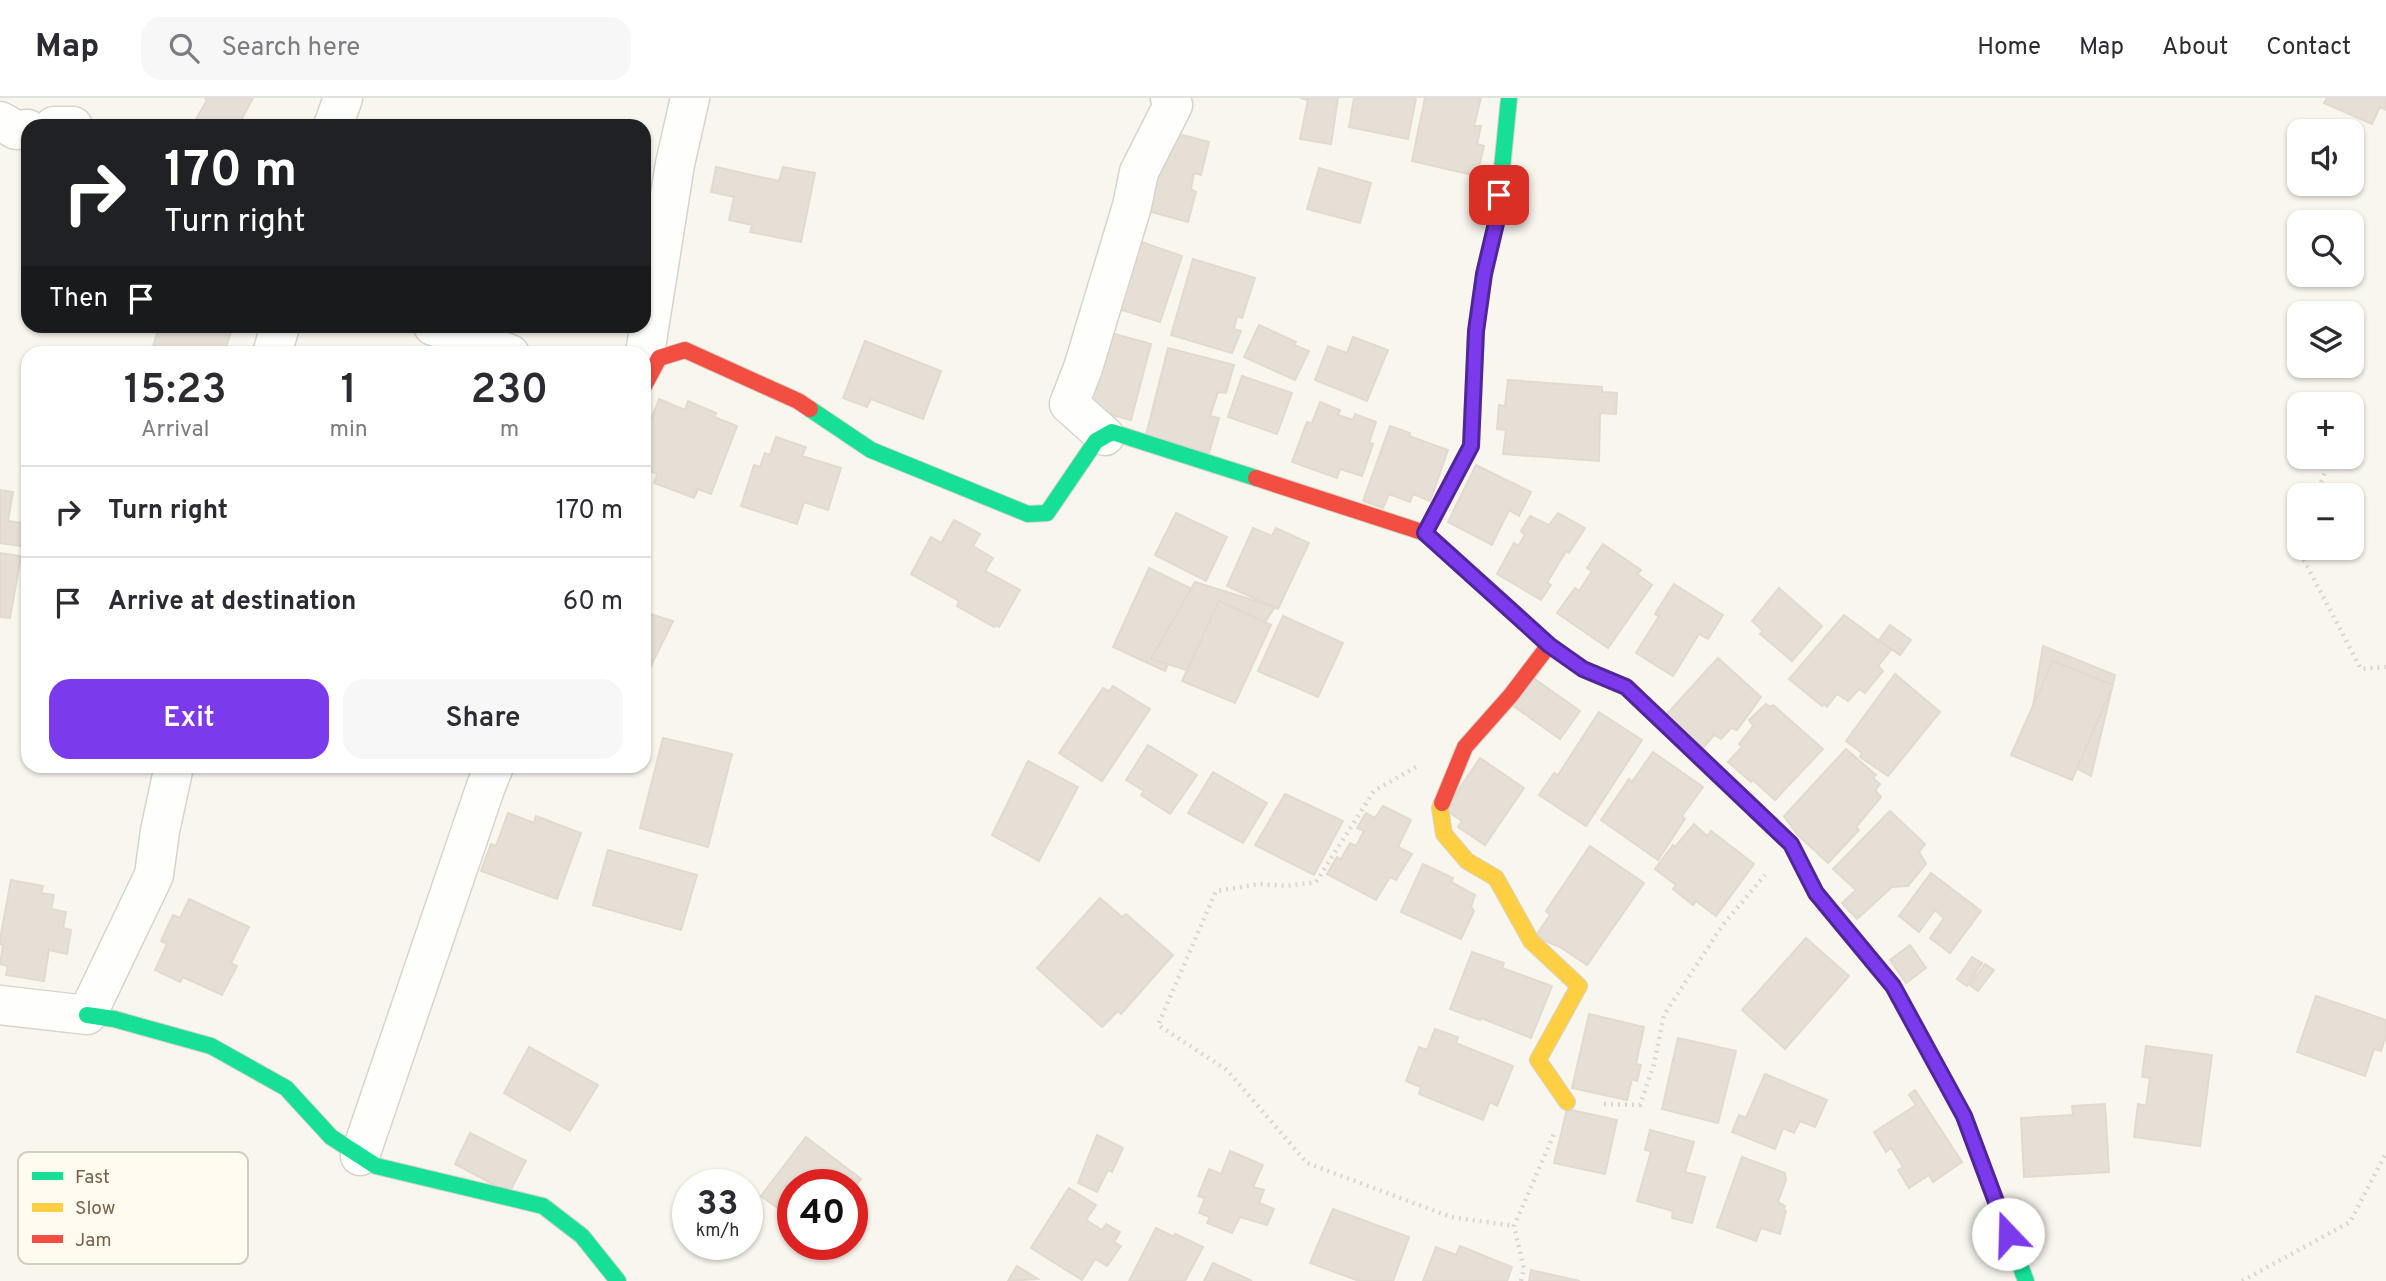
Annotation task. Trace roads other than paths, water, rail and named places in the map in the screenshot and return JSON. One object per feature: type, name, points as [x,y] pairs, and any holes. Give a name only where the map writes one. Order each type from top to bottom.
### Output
[{"type":"street","points":[[336,119],[343,98]]},
{"type":"street","points":[[651,316],[675,164],[690,98]]},
{"type":"street","points":[[1105,436],[1069,404],[1083,368],[1132,206],[1139,172],[1173,105],[1170,98]]},
{"type":"street","points":[[1425,533],[1471,446],[1476,331],[1484,274],[1497,219],[1509,98]]},
{"type":"street","points":[[0,121],[16,130],[21,130]]},
{"type":"street","points":[[452,333],[488,346]]},
{"type":"street","points":[[651,373],[659,359],[685,350],[797,401],[871,450],[1028,514],[1047,513],[1096,441],[1112,432],[1425,533],[1549,645],[1583,669],[1626,687],[1791,844],[1816,893],[1893,986],[1964,1116],[2026,1281]]},
{"type":"street","points":[[1549,645],[1511,695],[1465,747],[1440,808],[1444,834],[1467,860],[1496,878],[1531,941],[1578,986],[1538,1060],[1567,1102]]},
{"type":"street","points":[[87,1015],[154,875],[172,773]]},
{"type":"street","points":[[360,1156],[491,773]]},
{"type":"street","points":[[0,1005],[114,1019],[211,1046],[286,1088],[331,1137],[376,1166],[543,1206],[582,1236],[618,1281]]}]
